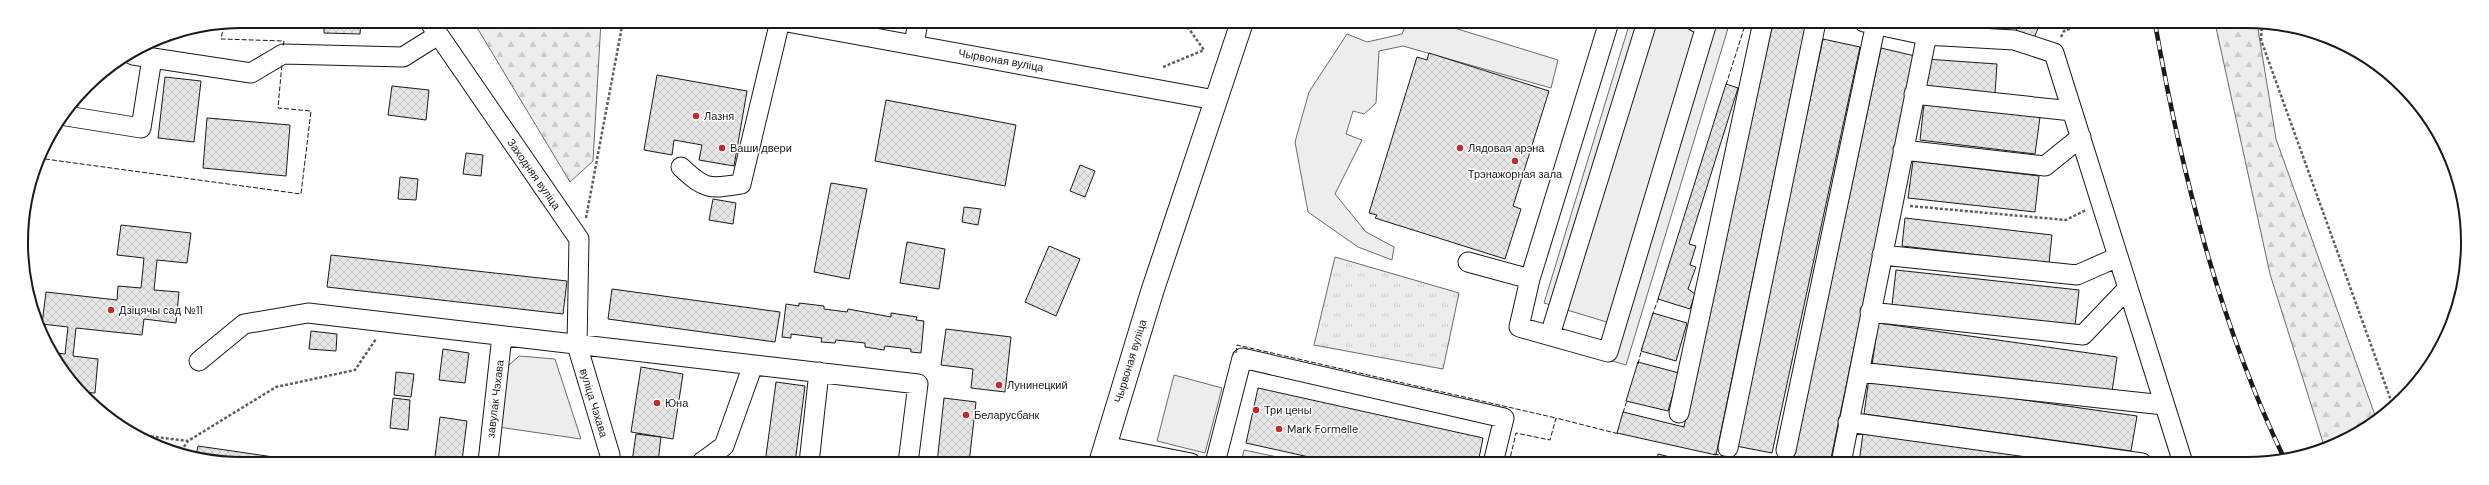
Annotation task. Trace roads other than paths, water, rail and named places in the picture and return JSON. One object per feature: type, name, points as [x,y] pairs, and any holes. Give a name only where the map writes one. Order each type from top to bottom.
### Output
[{"type":"main road","name":"Чырвоная вуліца","points":[[1102,455],[1152,292],[1240,28]]},
{"type":"street","points":[[137,56],[251,73],[283,54],[403,57],[434,28]]},
{"type":"street","name":"Заходняя вуліца","points":[[434,28],[579,239],[577,345]]},
{"type":"street","points":[[681,167],[694,180],[711,188],[741,184],[779,28]]},
{"type":"street","name":"Чырвоная вуліца","points":[[821,28],[1215,100]]},
{"type":"street","points":[[914,44],[917,28]]},
{"type":"street","points":[[1607,28],[1530,279],[1519,327],[1608,352],[1705,28]]},
{"type":"street","points":[[1550,335],[1645,28]]},
{"type":"street","points":[[1679,413],[1762,28]]},
{"type":"street","points":[[1728,448],[1815,28]]},
{"type":"street","points":[[1786,450],[1871,28]]},
{"type":"street","points":[[1842,457],[1928,29],[2014,40],[2054,53],[2181,457]]},
{"type":"street","points":[[69,116],[141,128],[152,58]]},
{"type":"street","points":[[1914,94],[2072,111]]},
{"type":"street","points":[[1903,150],[2045,166],[2081,137]]},
{"type":"street","points":[[1882,255],[2077,275],[2118,257]]},
{"type":"street","points":[[1468,262],[1530,279]]},
{"type":"street","points":[[1870,312],[2083,336],[2128,288]]},
{"type":"street","points":[[199,361],[244,324],[308,313],[918,384],[909,457]]},
{"type":"street","name":"завулак Чэхава","points":[[489,457],[502,336]]},
{"type":"street","name":"вуліца Чэхава","points":[[577,345],[610,457]]},
{"type":"street","points":[[1217,457],[1242,358],[1504,418],[1494,457]]},
{"type":"street","points":[[709,457],[724,446],[754,365]]},
{"type":"street","points":[[810,457],[819,372]]},
{"type":"street","points":[[1858,372],[2164,405]]},
{"type":"street","points":[[1848,422],[2099,457]]},
{"type":"street","points":[[1102,455],[1124,457]]},
{"type":"railway","points":[[2156,28],[2165,79],[2190,190],[2221,300],[2261,406],[2282,454]]},
{"type":"place","name":"Лазня","points":[[696,116]]},
{"type":"place","name":"Ваши двери","points":[[722,148]]},
{"type":"place","name":"Лядовая арэна","points":[[1460,148]]},
{"type":"place","name":"Трэнажорная зала","points":[[1515,161]]},
{"type":"place","name":"Дзіцячы сад №11","points":[[111,310]]},
{"type":"place","name":"Лунинецкий","points":[[999,385]]},
{"type":"place","name":"Юна","points":[[657,403]]},
{"type":"place","name":"Три цены","points":[[1256,410]]},
{"type":"place","name":"Беларусбанк","points":[[966,415]]},
{"type":"place","name":"Mark Formelle","points":[[1279,429]]}]
